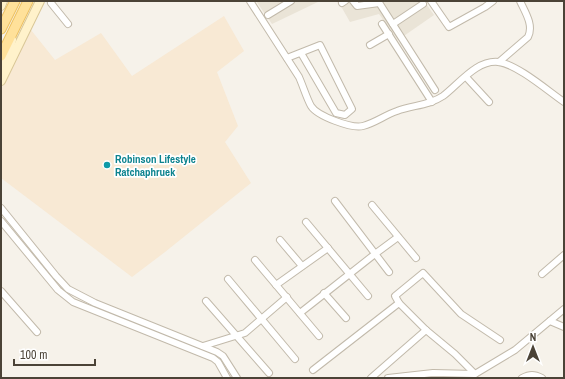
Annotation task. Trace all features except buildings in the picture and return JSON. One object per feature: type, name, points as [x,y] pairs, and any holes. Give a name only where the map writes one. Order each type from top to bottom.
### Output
[{"type":"main road","points":[[1,6],[3,1]]},
{"type":"main road","points":[[1,29],[15,1]]},
{"type":"main road","points":[[1,56],[28,1]]},
{"type":"main road","points":[[1,81],[40,1]]},
{"type":"main road","points":[[1,76],[18,20]]},
{"type":"street","points":[[44,1],[52,2],[68,24]]},
{"type":"street","points":[[250,1],[299,77],[310,105],[316,112],[334,120],[355,126],[363,126],[397,111],[424,105],[442,96],[482,66],[499,62],[526,75],[564,102]]},
{"type":"street","points":[[268,15],[291,1]]},
{"type":"street","points":[[353,1],[357,6],[378,2],[435,90]]},
{"type":"street","points":[[431,1],[449,27],[493,1]]},
{"type":"street","points":[[480,1],[484,7]]},
{"type":"street","points":[[499,62],[528,37],[531,32],[530,24],[520,1]]},
{"type":"street","points":[[393,24],[423,4]]},
{"type":"street","points":[[382,24],[432,102]]},
{"type":"street","points":[[370,45],[389,34]]},
{"type":"street","points":[[287,58],[301,52],[320,45],[352,109],[345,115],[336,113],[301,52]]},
{"type":"street","points":[[466,77],[489,102]]},
{"type":"street","points":[[335,201],[389,272]]},
{"type":"street","points":[[372,205],[416,258]]},
{"type":"street","points":[[1,208],[68,289],[78,295],[217,352],[223,356],[237,378]]},
{"type":"street","points":[[1,221],[49,280],[58,290],[73,302],[213,358],[218,362],[227,378]]},
{"type":"street","points":[[306,222],[368,296]]},
{"type":"street","points":[[300,312],[398,237]]},
{"type":"street","points":[[280,240],[302,266]]},
{"type":"street","points":[[276,284],[328,248]]},
{"type":"street","points":[[542,274],[564,255]]},
{"type":"street","points":[[255,260],[319,336]]},
{"type":"street","points":[[475,374],[455,354],[426,330],[399,303],[395,296],[423,273],[461,314],[500,340]]},
{"type":"street","points":[[49,280],[56,276]]},
{"type":"street","points":[[228,279],[295,359]]},
{"type":"street","points":[[1,291],[37,332]]},
{"type":"street","points":[[324,293],[346,318]]},
{"type":"street","points":[[203,346],[245,333],[287,297]]},
{"type":"street","points":[[206,300],[269,373]]},
{"type":"street","points":[[313,370],[399,303]]},
{"type":"street","points":[[388,378],[433,373],[475,374],[516,350],[564,309]]},
{"type":"street","points":[[550,321],[564,327]]},
{"type":"street","points":[[371,378],[426,330]]},
{"type":"street","points":[[522,378],[529,374],[542,378]]},
{"type":"shaded area","points":[[256,1],[320,1],[272,24]]},
{"type":"shaded area","points":[[338,1],[424,1],[434,15],[398,40],[379,14],[350,22]]},
{"type":"shaded area","name":"Robinson Lifestyle Ratchaphruek","points":[[224,16],[244,51],[217,72],[238,126],[225,142],[251,183],[132,277],[1,178],[1,89],[31,30],[55,60],[101,33],[132,76]]},
{"type":"place","name":"Robinson Lifestyle Ratchaphruek","points":[[107,165]]}]
